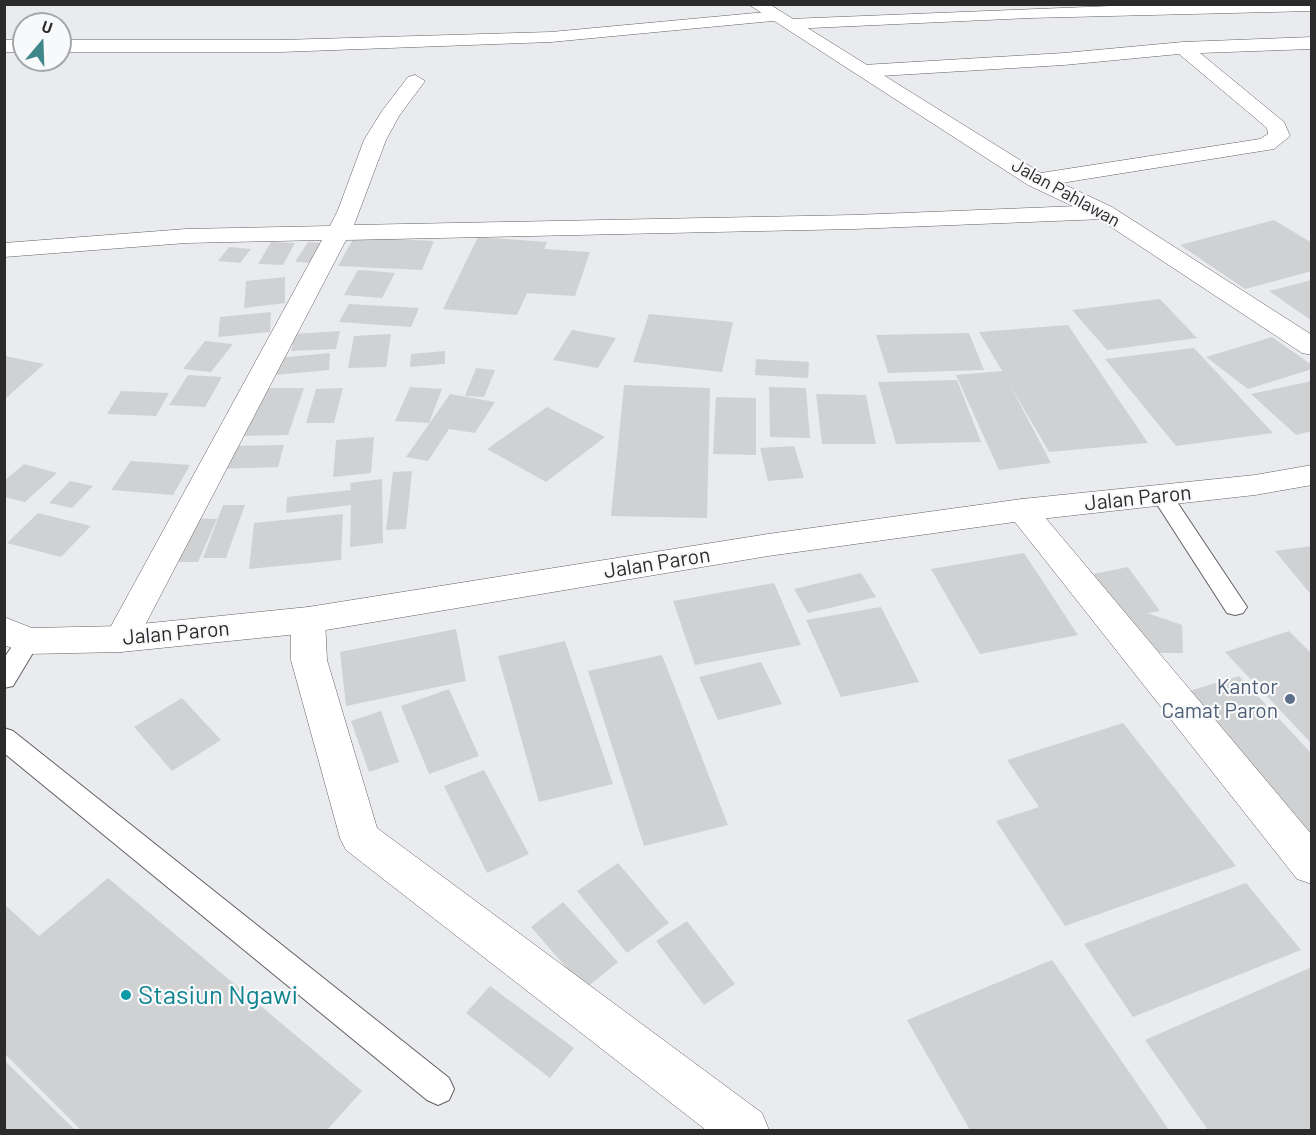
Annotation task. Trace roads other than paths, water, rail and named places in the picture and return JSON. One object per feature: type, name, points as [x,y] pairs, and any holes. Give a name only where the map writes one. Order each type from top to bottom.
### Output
[{"type":"street","name":"Jalan Pahlawan","points":[[756,4],[1036,180],[1104,212],[1311,347]]},
{"type":"street","points":[[72,46],[281,46],[551,37],[783,20],[1027,9],[1311,6]]},
{"type":"street","points":[[863,71],[1064,59],[1183,48],[1311,43]]},
{"type":"street","points":[[1036,180],[1266,144],[1279,136],[1277,126],[1183,48]]},
{"type":"street","points":[[121,639],[350,210],[375,140],[389,115],[415,81]]},
{"type":"street","points":[[4,250],[186,236],[335,235],[854,222],[1104,212]]},
{"type":"street","name":"Jalan Paron","points":[[16,636],[121,639],[308,620],[768,545],[1022,510],[1255,485],[1311,475]]},
{"type":"street","points":[[1022,510],[1311,866]]},
{"type":"street","points":[[308,620],[309,660],[360,838],[745,1131]]},
{"type":"lane","points":[[1162,495],[1235,607]]},
{"type":"lane","points":[[4,679],[16,636]]},
{"type":"lane","points":[[4,738],[438,1089]]},
{"type":"place","name":"Kantor Camat Paron","points":[[1290,699]]},
{"type":"place","name":"Stasiun Ngawi","points":[[126,995]]}]
